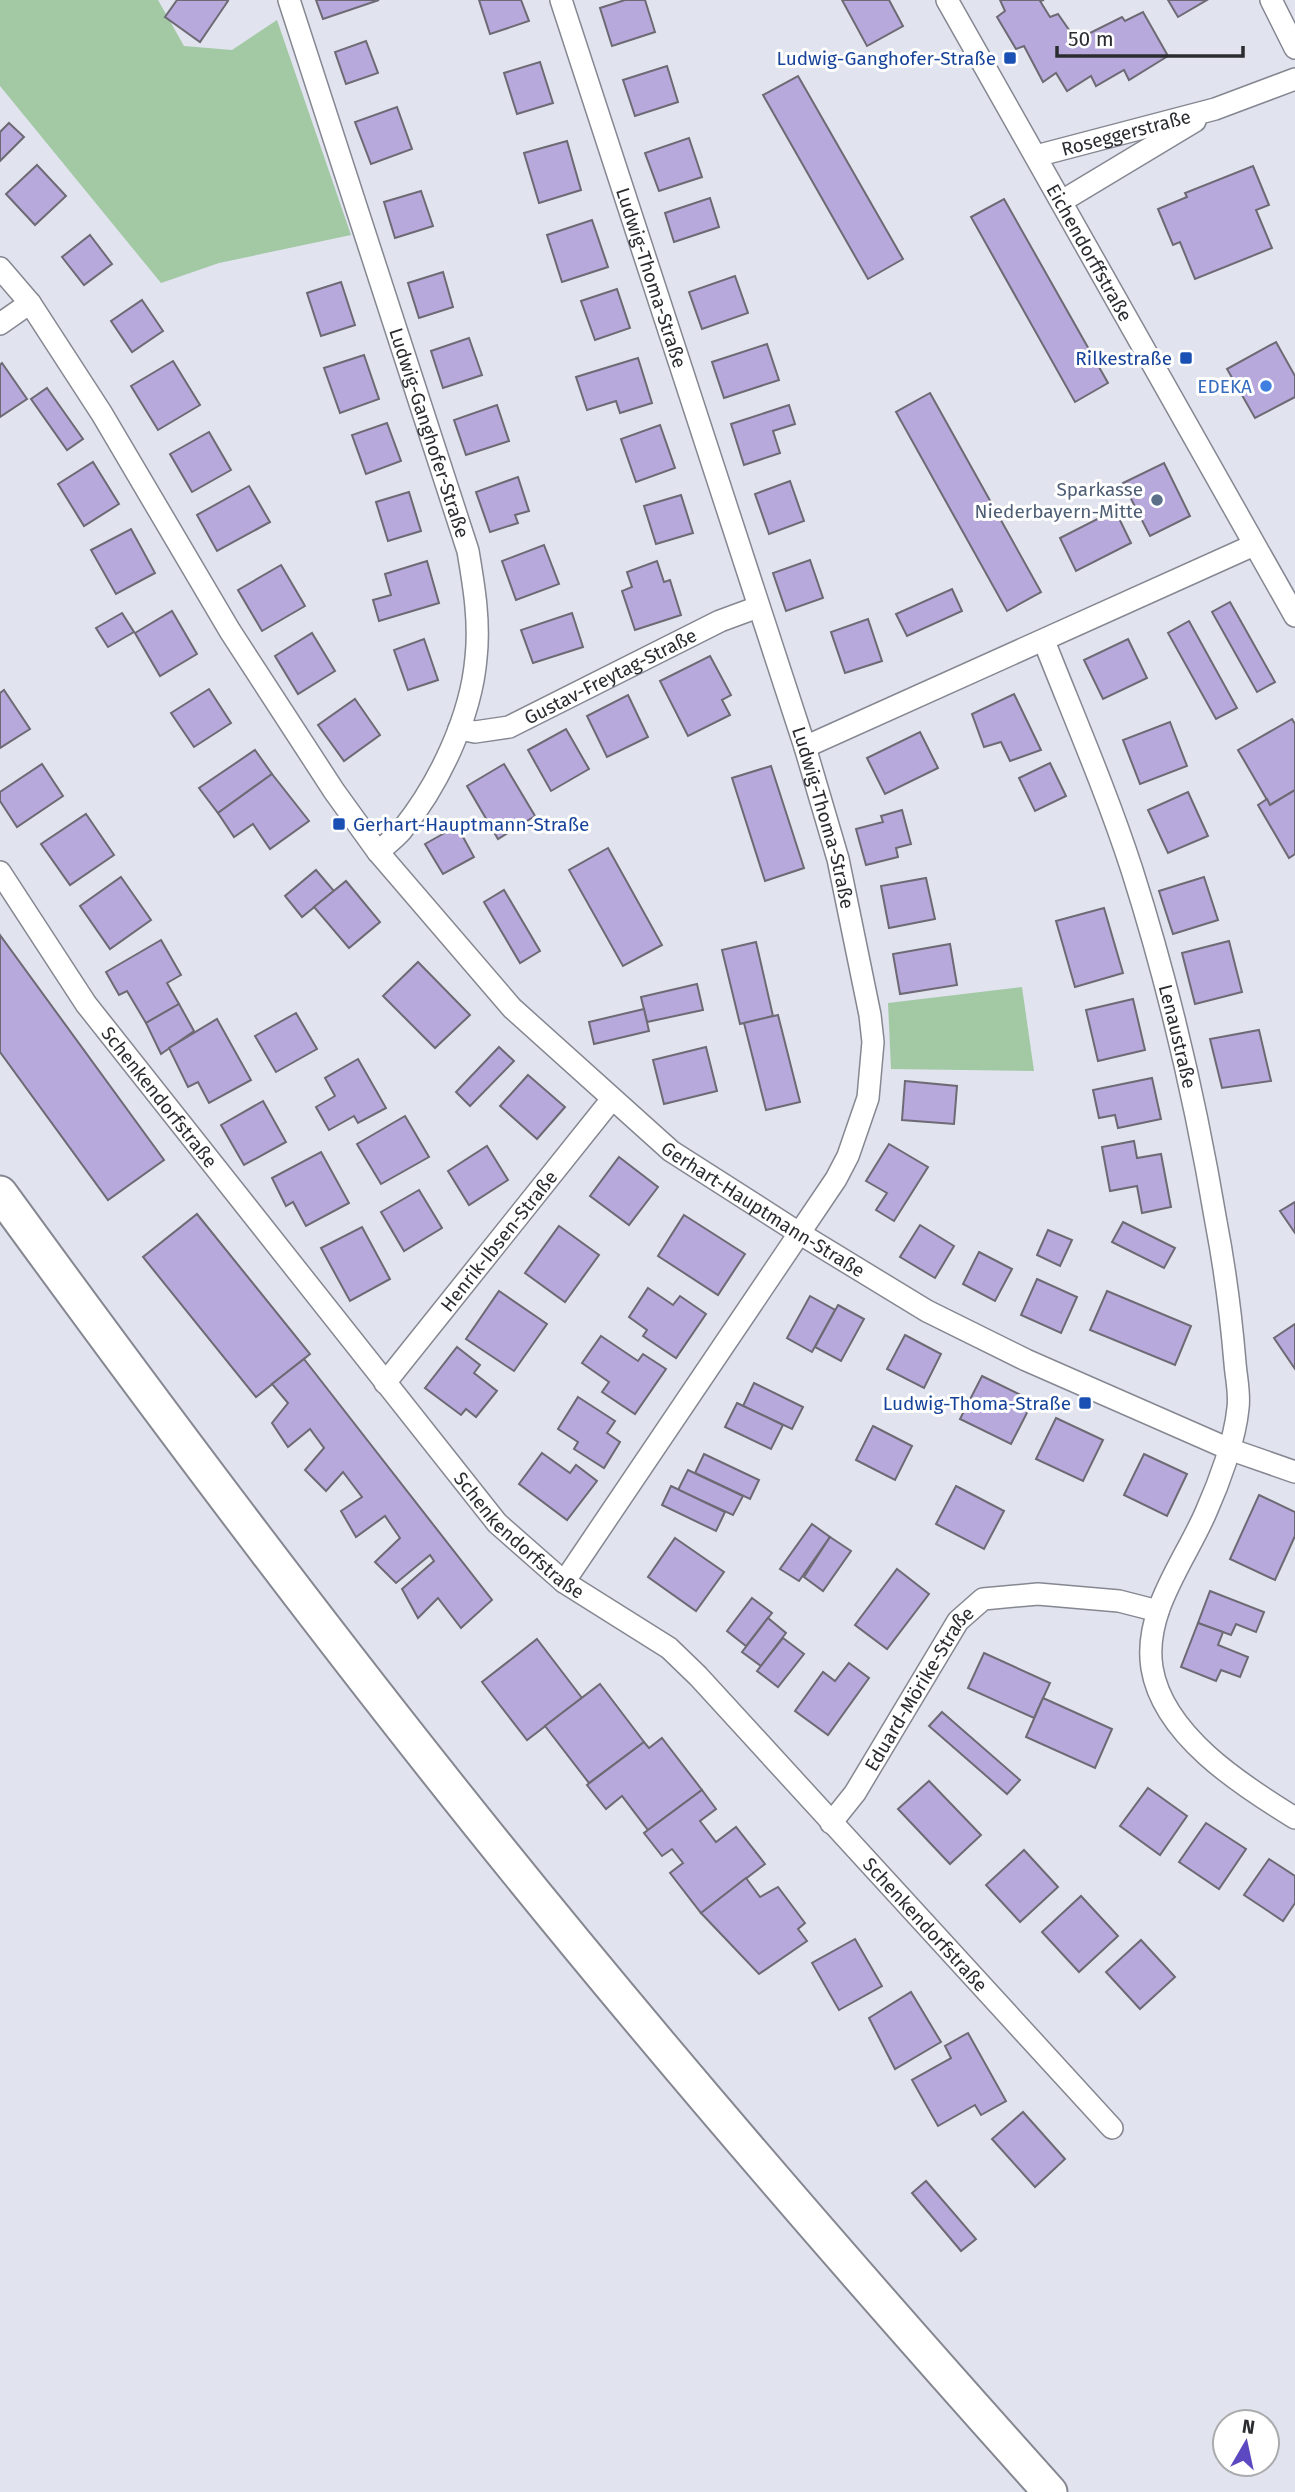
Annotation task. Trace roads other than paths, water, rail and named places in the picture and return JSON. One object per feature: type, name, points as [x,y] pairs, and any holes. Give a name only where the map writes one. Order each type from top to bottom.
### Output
[{"type":"main road","points":[[0,1193],[297,1591],[445,1782],[735,2133],[874,2295],[1050,2492]]},
{"type":"street","name":"Ludwig-Ganghofer-Straße","points":[[289,0],[468,551],[477,620],[477,659],[459,729],[432,784],[401,831],[378,852]]},
{"type":"street","name":"Ludwig-Thoma-Straße","points":[[561,0],[805,747],[838,859],[870,1015],[873,1042],[868,1098],[856,1135],[836,1179],[564,1582]]},
{"type":"street","name":"Eichendorffstraße","points":[[947,0],[1295,616]]},
{"type":"street","points":[[1271,0],[1295,48]]},
{"type":"street","name":"Roseggerstraße","points":[[1036,156],[1215,109],[1295,79]]},
{"type":"street","name":"Roseggerstraße","points":[[1062,201],[1215,109]]},
{"type":"street","name":"Gerhart-Hauptmann-Straße","points":[[0,268],[30,303],[102,414],[237,642],[320,771],[378,852],[512,1008],[671,1151],[927,1311],[1026,1360],[1228,1449],[1295,1472]]},
{"type":"street","points":[[0,324],[30,303]]},
{"type":"street","points":[[805,747],[1254,545]]},
{"type":"street","name":"Gustav-Freytag-Straße","points":[[459,729],[475,732],[509,727],[720,621],[758,607]]},
{"type":"street","name":"Lenaustraße","points":[[1044,641],[1132,869],[1188,1071],[1230,1298],[1238,1407],[1228,1449]]},
{"type":"street","name":"Schenkendorfstraße","points":[[0,872],[86,1004],[497,1523],[564,1582],[669,1648],[703,1681],[1112,2128]]},
{"type":"street","name":"Henrik-Ibsen-Straße","points":[[385,1383],[612,1099]]},
{"type":"street","points":[[1228,1449],[1207,1511],[1158,1611],[1151,1638],[1152,1668],[1159,1692],[1174,1719],[1199,1748],[1246,1786],[1295,1818]]},
{"type":"street","name":"Eduard-Mörike-Straße","points":[[831,1823],[855,1793],[958,1621],[983,1600],[1038,1594],[1119,1601],[1158,1611]]},
{"type":"place","name":"Ludwig-Ganghofer-Straße","points":[[1010,58]]},
{"type":"place","name":"Rilkestraße","points":[[1186,358]]},
{"type":"place","name":"EDEKA","points":[[1266,386]]},
{"type":"place","name":"Sparkasse Niederbayern-Mitte","points":[[1157,500]]},
{"type":"place","name":"Gerhart-Hauptmann-Straße","points":[[339,824]]},
{"type":"place","name":"Ludwig-Thoma-Straße","points":[[1085,1403]]}]
